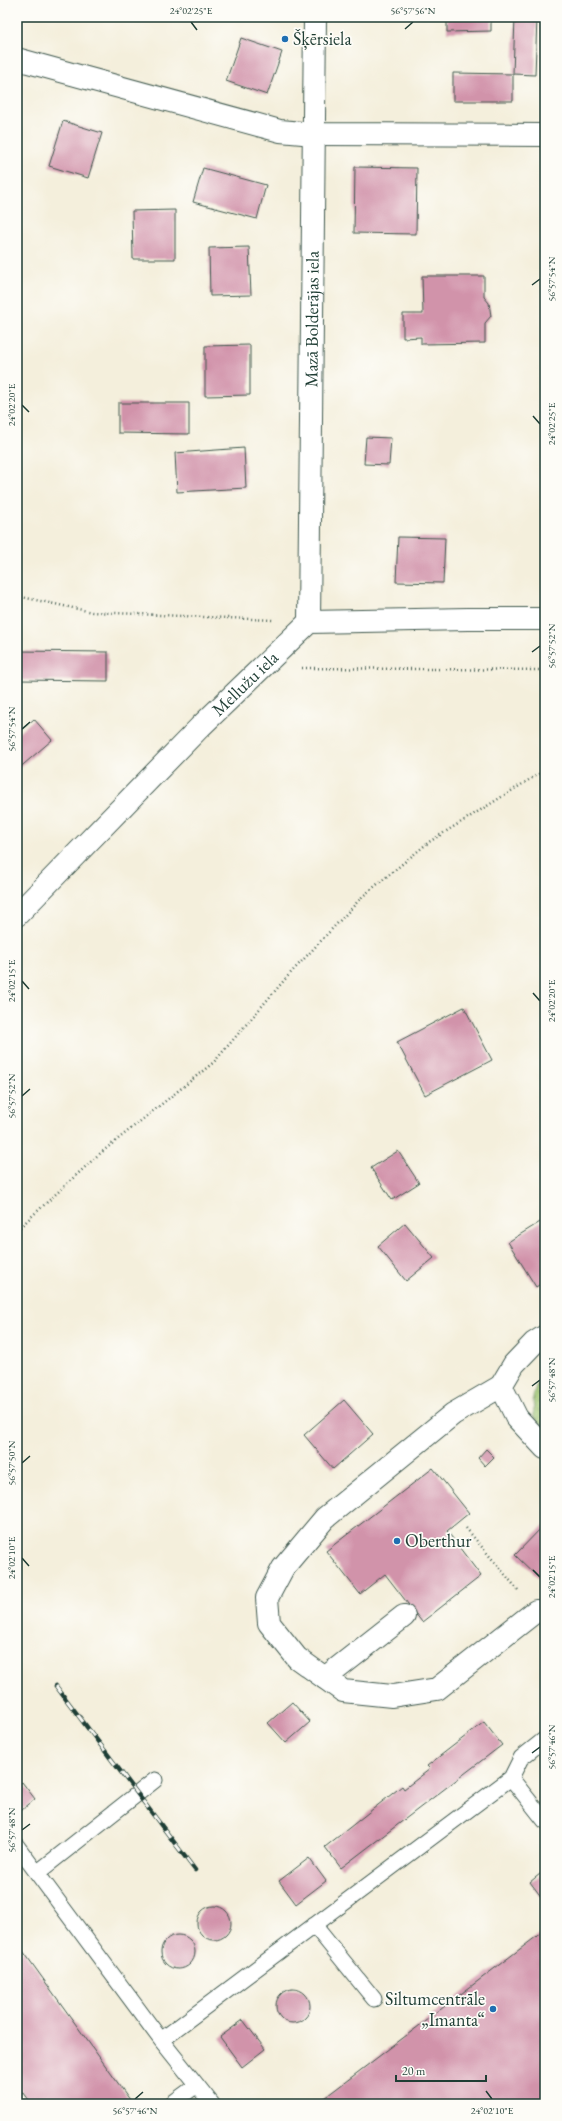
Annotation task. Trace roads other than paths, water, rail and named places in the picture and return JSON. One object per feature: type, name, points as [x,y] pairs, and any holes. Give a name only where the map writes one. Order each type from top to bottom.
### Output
[{"type":"street","name":"Mazā Bolderājas iela","points":[[309,622],[315,17]]},
{"type":"street","points":[[17,59],[266,128],[314,134],[545,135]]},
{"type":"street","points":[[309,622],[468,618],[545,619]]},
{"type":"street","name":"Mellužu iela","points":[[17,915],[200,727],[309,622]]},
{"type":"street","points":[[536,1611],[437,1689],[392,1696],[343,1691],[297,1658],[269,1623],[267,1598],[283,1568],[325,1518],[453,1414],[501,1386],[514,1364],[534,1342],[545,1336]]},
{"type":"street","points":[[501,1386],[517,1418],[545,1448]]},
{"type":"street","points":[[324,1678],[404,1616]]},
{"type":"lane","points":[[161,2040],[511,1778],[521,1758],[545,1739]]},
{"type":"lane","points":[[511,1778],[545,1821]]},
{"type":"lane","points":[[37,1873],[155,1780]]},
{"type":"lane","points":[[17,1846],[161,2040],[212,2104]]},
{"type":"lane","points":[[314,1925],[374,1999]]},
{"type":"lane","points":[[172,2104],[197,2085]]},
{"type":"railway","points":[[56,1686],[195,1870]]},
{"type":"place","name":"Šķērsiela","points":[[285,39]]},
{"type":"place","name":"Oberthur","points":[[397,1541]]},
{"type":"place","name":"Siltumcentrāle „Imanta“","points":[[493,2009]]}]
